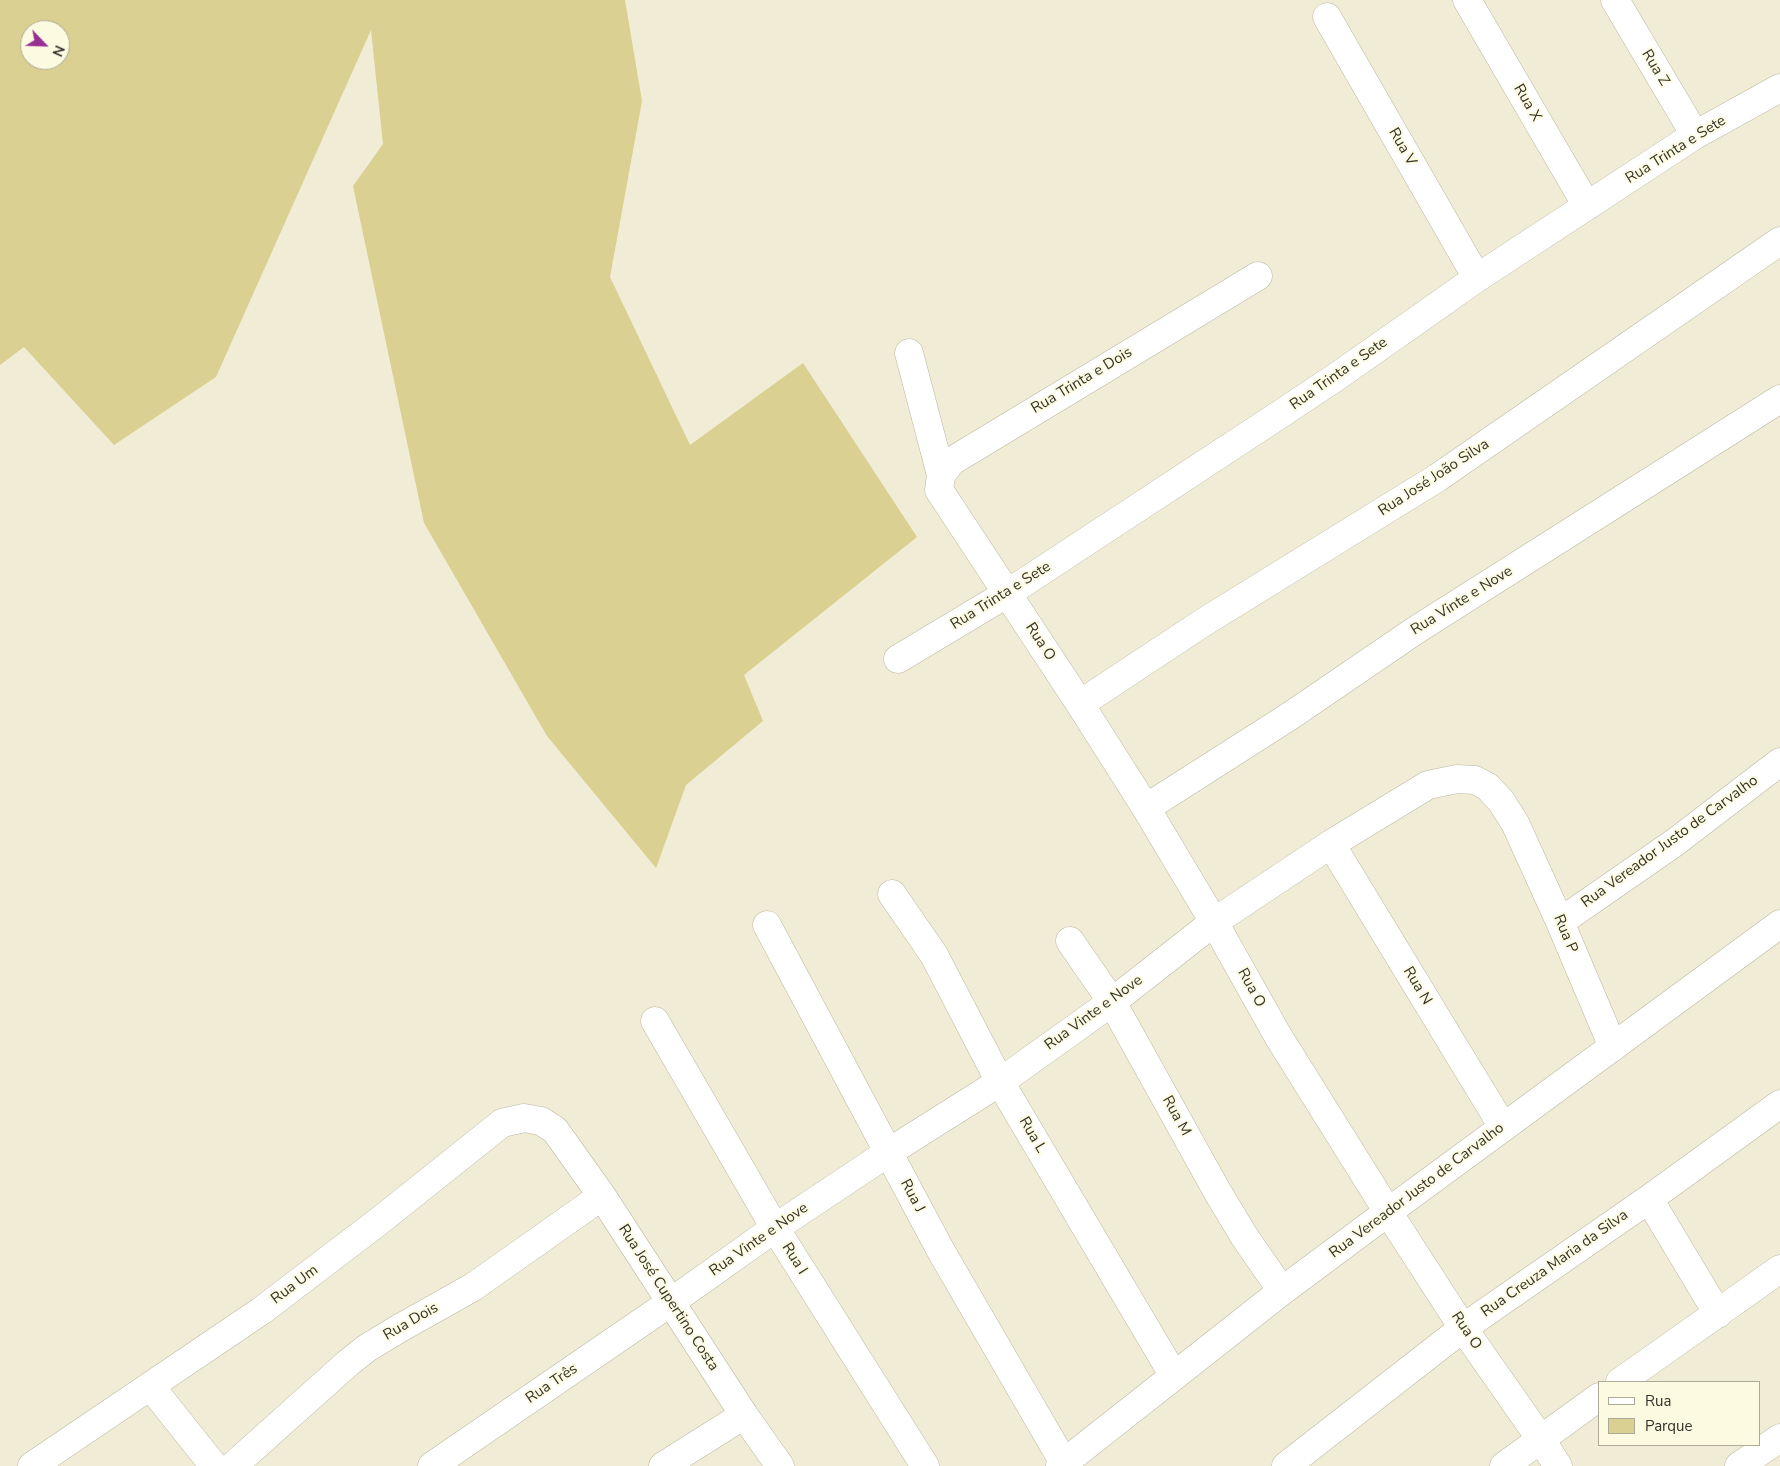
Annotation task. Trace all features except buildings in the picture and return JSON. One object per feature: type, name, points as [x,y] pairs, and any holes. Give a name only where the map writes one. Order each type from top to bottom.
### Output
[{"type":"street","name":"Rua X","points":[[1468,0],[1587,206]]},
{"type":"street","name":"Rua Z","points":[[1615,0],[1695,135]]},
{"type":"street","name":"Rua V","points":[[1327,17],[1477,278]]},
{"type":"street","name":"Rua Trinta e Sete","points":[[898,659],[1008,593],[1339,375],[1477,278],[1695,135],[1780,88]]},
{"type":"street","name":"Rua José João Silva","points":[[1080,704],[1204,622],[1436,478],[1780,242]]},
{"type":"street","name":"Rua Trinta e Dois","points":[[941,475],[952,461],[1258,276]]},
{"type":"street","points":[[909,353],[941,475]]},
{"type":"street","name":"Rua Vinte e Nove","points":[[1146,808],[1290,716],[1416,630],[1780,399]]},
{"type":"street","name":"Rua O","points":[[941,475],[939,490],[1008,593],[1146,808],[1214,922],[1278,1036],[1463,1328],[1558,1466]]},
{"type":"street","name":"Rua Vereador Justo de Carvalho","points":[[1560,922],[1674,842],[1780,762]]},
{"type":"street","name":"Rua Vinte e Nove","points":[[671,1302],[775,1228],[889,1152],[1000,1082],[1112,1002],[1214,922],[1331,844],[1428,785],[1457,778],[1475,780],[1488,787],[1501,800],[1515,823]]},
{"type":"street","name":"Rua P","points":[[1515,823],[1560,922],[1613,1047]]},
{"type":"street","name":"Rua N","points":[[1331,844],[1503,1127]]},
{"type":"street","name":"Rua L","points":[[892,894],[934,955],[1000,1082],[1174,1376]]},
{"type":"street","name":"Rua Vereador Justo de Carvalho","points":[[1062,1465],[1282,1292],[1388,1212],[1780,924]]},
{"type":"street","name":"Rua J","points":[[767,925],[984,1328],[1062,1465]]},
{"type":"street","name":"Rua M","points":[[1070,941],[1112,1002],[1217,1191],[1244,1236],[1282,1292]]},
{"type":"street","name":"Rua I","points":[[655,1021],[775,1228],[925,1466]]},
{"type":"street","name":"Rua Creuza Maria da Silva","points":[[1286,1466],[1463,1328],[1649,1199],[1780,1104]]},
{"type":"street","name":"Rua Um","points":[[32,1466],[261,1310],[378,1222],[502,1123],[524,1118],[541,1120],[555,1130]]},
{"type":"street","name":"Rua José Cupertino Costa","points":[[555,1130],[602,1196],[744,1415],[780,1466]]},
{"type":"street","name":"Rua Dois","points":[[233,1466],[367,1348],[473,1287],[602,1196]]},
{"type":"street","points":[[1649,1199],[1718,1314]]},
{"type":"street","points":[[1621,1381],[1780,1269]]},
{"type":"street","name":"Rua Três","points":[[432,1466],[671,1302]]},
{"type":"street","points":[[151,1386],[214,1466]]},
{"type":"street","points":[[1504,1466],[1598,1398]]},
{"type":"street","points":[[663,1466],[744,1415]]},
{"type":"street","points":[[1740,1466],[1780,1438]]},
{"type":"green space","points":[[0,0],[625,0],[642,101],[610,277],[690,445],[803,363],[917,537],[744,675],[763,721],[686,785],[656,868],[547,736],[424,523],[353,186],[383,144],[371,30],[216,377],[114,445],[24,347],[0,365]]}]
